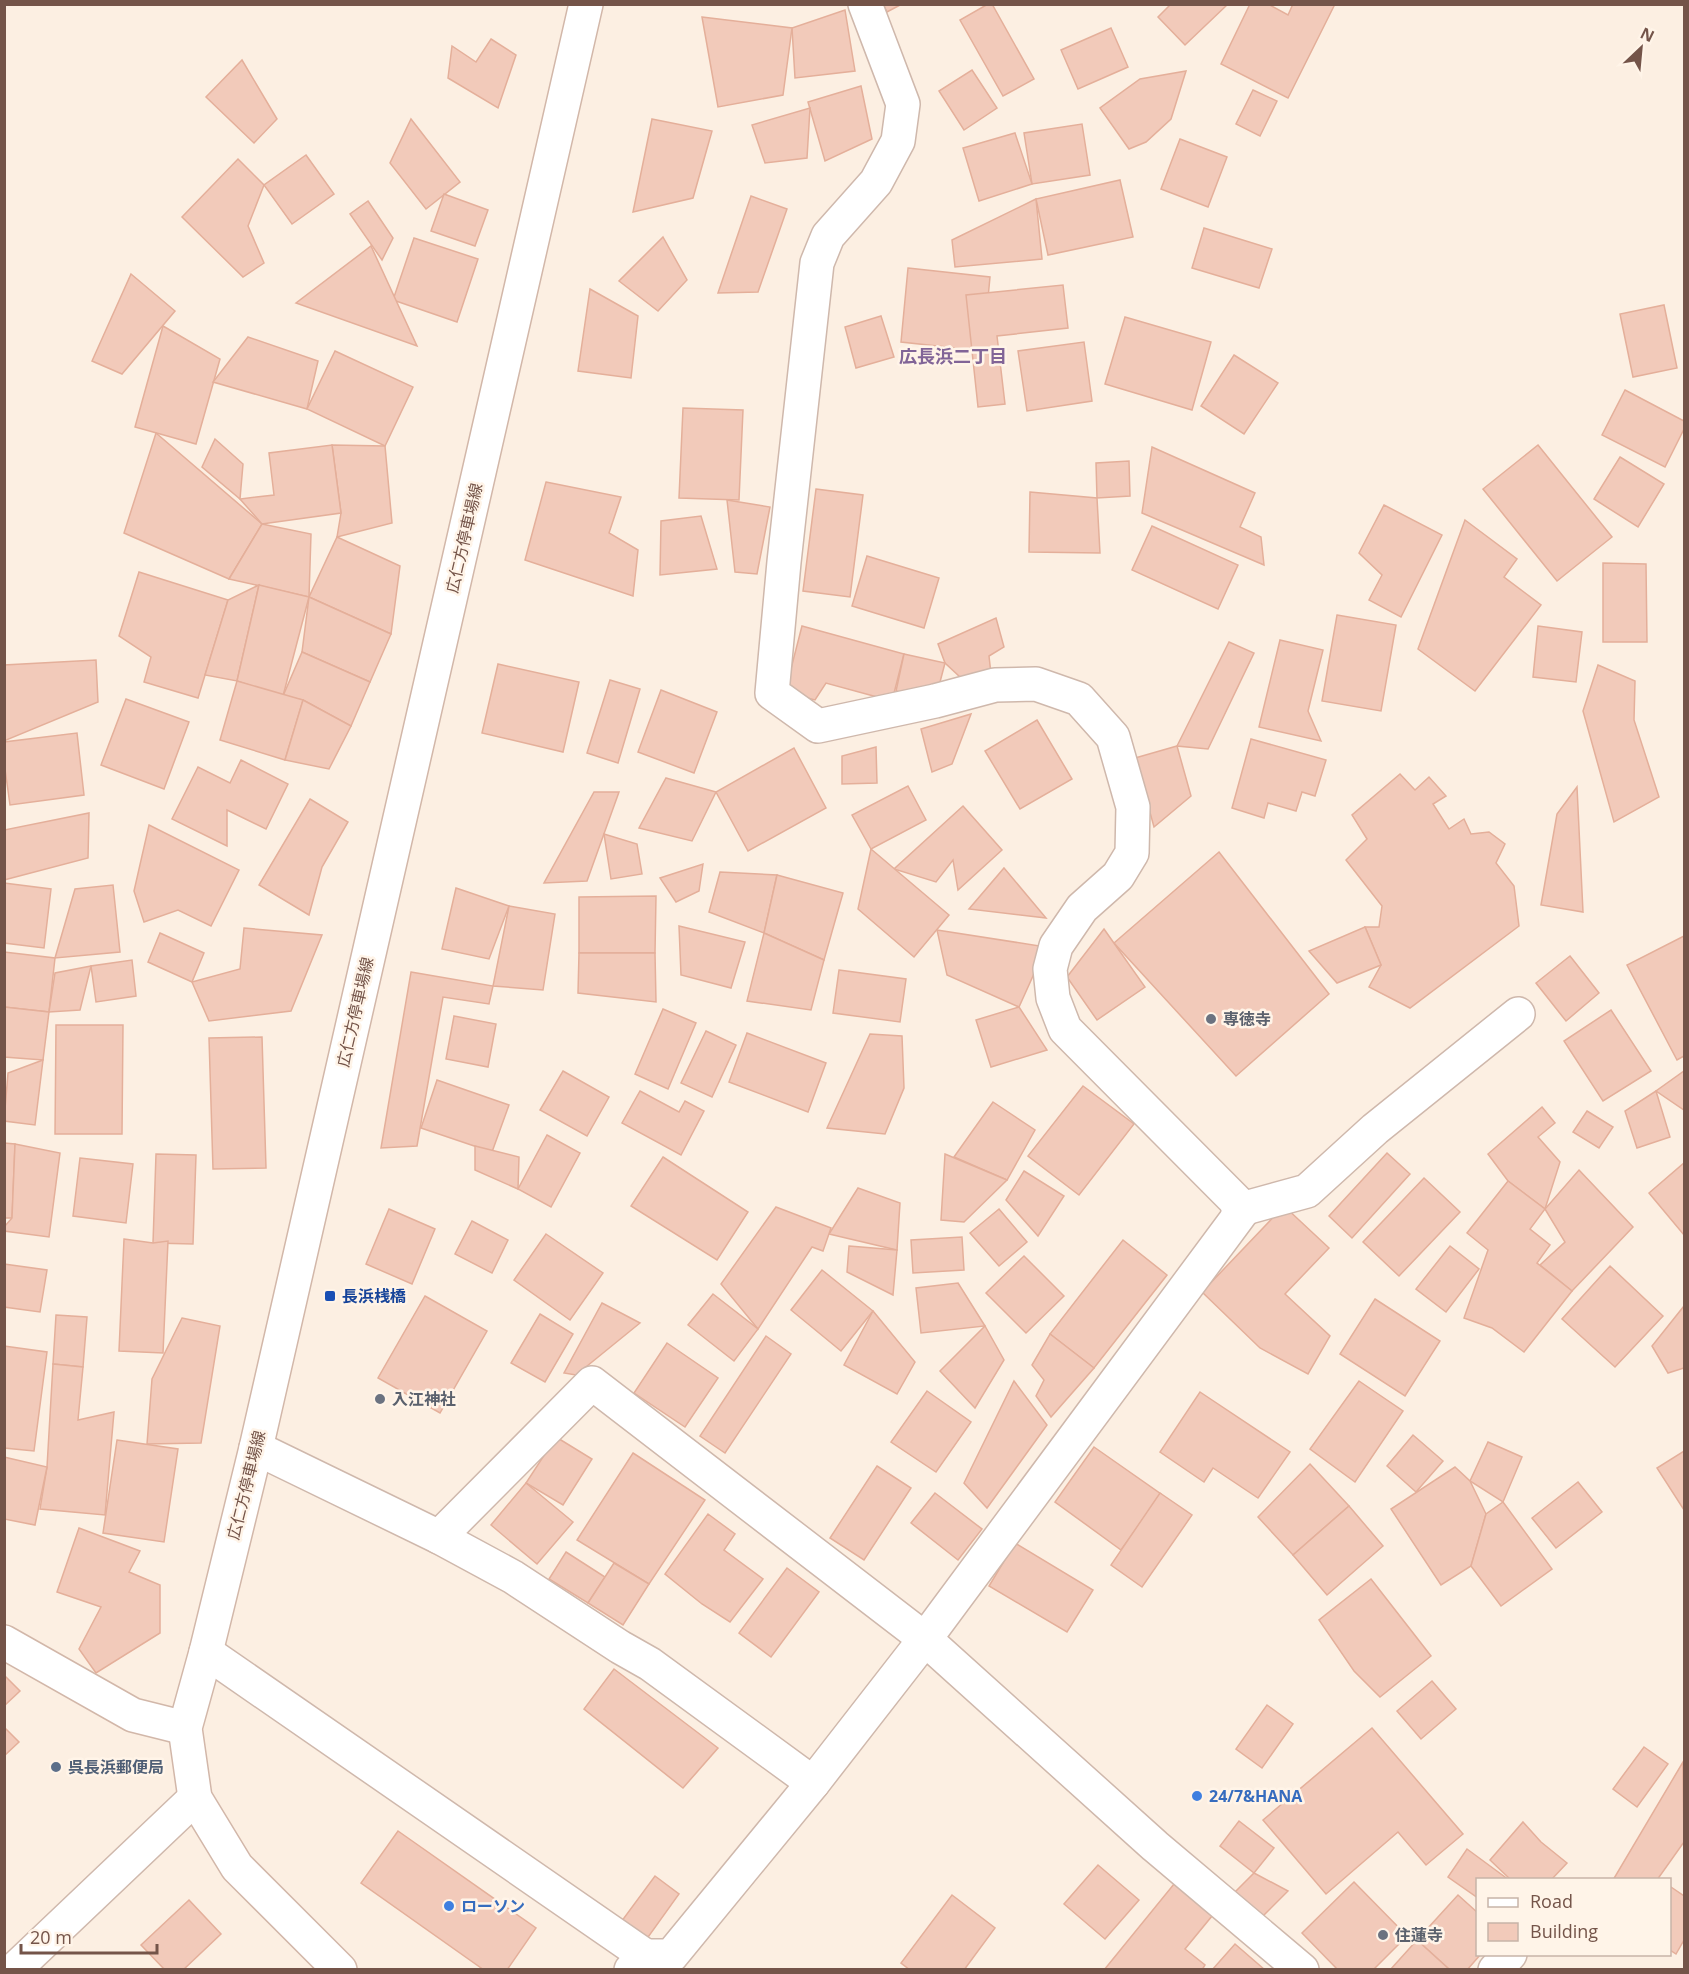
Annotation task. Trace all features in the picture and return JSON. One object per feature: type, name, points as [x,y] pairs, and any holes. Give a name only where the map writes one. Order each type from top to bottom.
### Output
[{"type":"street","name":"広仁方停車場線","points":[[340,1970],[237,1867],[195,1798],[185,1728],[256,1448],[586,4]]},
{"type":"street","points":[[866,4],[903,104],[898,141],[876,182],[828,236],[817,263],[784,561],[772,693],[818,726],[995,685],[1036,684],[1079,699],[1113,737],[1133,807],[1132,854],[1118,876],[1082,908],[1056,946],[1050,969],[1053,998],[1065,1029],[1241,1209]]},
{"type":"street","points":[[206,1652],[647,1965],[671,1956],[813,1784],[925,1639],[1241,1209],[1307,1191],[1375,1129],[1518,1014]]},
{"type":"street","points":[[439,1537],[592,1383],[925,1639],[1155,1846],[1302,1970]]},
{"type":"street","points":[[256,1448],[439,1537],[513,1576],[620,1647],[650,1664],[813,1784]]},
{"type":"street","points":[[4,1642],[134,1715],[185,1728]]},
{"type":"street","points":[[14,1970],[195,1798]]},
{"type":"street","points":[[1496,1970],[1508,1956]]},
{"type":"building","points":[[883,4],[902,4],[887,12]]},
{"type":"building","points":[[992,4],[1034,79],[1003,96],[960,20]]},
{"type":"building","points":[[1171,4],[1228,4],[1185,45],[1158,17]]},
{"type":"building","points":[[1250,4],[1268,4],[1288,15],[1293,4],[1335,4],[1288,98],[1221,64]]},
{"type":"building","points":[[845,10],[855,71],[795,78],[792,28]]},
{"type":"building","points":[[702,17],[792,28],[783,95],[718,107]]},
{"type":"building","points":[[1111,28],[1128,67],[1078,89],[1061,50]]},
{"type":"building","points":[[491,39],[516,55],[498,108],[448,78],[452,46],[476,62]]},
{"type":"building","points":[[242,60],[277,119],[254,143],[206,97]]},
{"type":"building","points":[[972,70],[997,108],[964,130],[939,91]]},
{"type":"building","points":[[1186,71],[1171,119],[1146,142],[1129,149],[1100,108],[1140,79]]},
{"type":"building","points":[[861,86],[872,139],[825,161],[808,102]]},
{"type":"building","points":[[1253,90],[1277,101],[1260,136],[1236,124]]},
{"type":"building","points":[[810,108],[807,158],[765,163],[752,125]]},
{"type":"building","points":[[411,119],[460,182],[426,209],[390,163]]},
{"type":"building","points":[[652,119],[712,131],[693,198],[633,212]]},
{"type":"building","points":[[1082,124],[1090,175],[1032,184],[1024,133]]},
{"type":"building","points":[[1015,133],[1032,184],[979,201],[963,148]]},
{"type":"building","points":[[1180,139],[1227,157],[1208,207],[1161,189]]},
{"type":"building","points":[[306,155],[334,194],[292,224],[264,185]]},
{"type":"building","points":[[238,159],[264,185],[248,226],[264,263],[243,277],[182,217]]},
{"type":"building","points":[[1120,180],[1133,237],[1048,255],[1036,199]]},
{"type":"building","points":[[444,194],[488,210],[475,246],[431,231]]},
{"type":"building","points":[[751,196],[787,209],[758,292],[718,293]]},
{"type":"building","points":[[1036,199],[1042,259],[955,267],[952,240]]},
{"type":"building","points":[[368,201],[393,238],[382,260],[350,214]]},
{"type":"building","points":[[1204,228],[1272,249],[1259,288],[1192,268]]},
{"type":"building","points":[[663,237],[687,280],[658,311],[619,281]]},
{"type":"building","points":[[414,238],[478,259],[457,322],[393,300]]},
{"type":"building","points":[[371,246],[417,346],[296,303]]},
{"type":"building","points":[[908,268],[990,277],[983,351],[901,342]]},
{"type":"building","points":[[131,274],[175,311],[122,374],[92,361]]},
{"type":"building","points":[[1063,285],[1068,328],[997,336],[1005,404],[978,407],[966,295]]},
{"type":"building","points":[[590,289],[638,316],[631,378],[578,371]]},
{"type":"building","points":[[1664,305],[1677,368],[1633,377],[1620,314]]},
{"type":"building","points":[[881,316],[894,357],[856,368],[845,327]]},
{"type":"building","points":[[1125,317],[1211,342],[1192,410],[1105,384]]},
{"type":"building","points":[[163,326],[220,359],[196,444],[135,427]]},
{"type":"building","points":[[248,337],[318,361],[307,409],[213,382]]},
{"type":"building","points":[[1084,342],[1092,401],[1027,411],[1018,351]]},
{"type":"building","points":[[335,351],[413,387],[385,446],[307,409]]},
{"type":"building","points":[[1234,355],[1278,383],[1244,434],[1201,406]]},
{"type":"building","points":[[1625,390],[1684,421],[1684,429],[1665,467],[1602,435]]},
{"type":"building","points":[[683,408],[743,410],[739,500],[679,498]]},
{"type":"building","points":[[156,433],[262,524],[229,579],[124,533]]},
{"type":"building","points":[[215,439],[243,464],[240,499],[202,467]]},
{"type":"building","points":[[332,445],[385,446],[392,523],[337,537],[341,513]]},
{"type":"building","points":[[332,445],[341,513],[262,524],[240,499],[274,495],[269,453]]},
{"type":"building","points":[[1538,445],[1612,537],[1557,581],[1483,489]]},
{"type":"building","points":[[1152,447],[1255,493],[1240,527],[1261,537],[1264,565],[1142,513]]},
{"type":"building","points":[[1620,457],[1664,484],[1638,527],[1594,499]]},
{"type":"building","points":[[1129,461],[1130,496],[1097,498],[1096,463]]},
{"type":"building","points":[[546,482],[621,497],[609,533],[638,550],[633,596],[525,560]]},
{"type":"building","points":[[816,489],[863,495],[850,597],[803,591]]},
{"type":"building","points":[[1030,492],[1097,498],[1100,553],[1029,552]]},
{"type":"building","points":[[727,500],[770,507],[757,574],[735,572]]},
{"type":"building","points":[[1384,505],[1442,535],[1401,617],[1369,600],[1382,575],[1359,553]]},
{"type":"building","points":[[701,516],[717,569],[660,575],[661,521]]},
{"type":"building","points":[[1465,520],[1517,559],[1504,577],[1541,605],[1475,691],[1418,649]]},
{"type":"building","points":[[262,524],[311,534],[309,597],[229,579]]},
{"type":"building","points":[[1152,526],[1238,565],[1218,609],[1132,570]]},
{"type":"building","points":[[337,537],[400,566],[391,634],[309,597]]},
{"type":"building","points":[[867,556],[939,578],[924,628],[852,606]]},
{"type":"building","points":[[1603,563],[1646,564],[1647,642],[1603,642]]},
{"type":"building","points":[[139,572],[228,600],[198,698],[144,682],[151,657],[119,636]]},
{"type":"building","points":[[259,585],[237,681],[205,675],[228,600]]},
{"type":"building","points":[[259,585],[309,597],[283,696],[237,681]]},
{"type":"building","points":[[309,597],[391,634],[370,682],[302,652]]},
{"type":"building","points":[[1337,615],[1396,625],[1381,711],[1322,701]]},
{"type":"building","points":[[996,618],[1004,647],[989,656],[991,674],[960,677],[945,663],[938,644]]},
{"type":"building","points":[[802,626],[904,654],[892,701],[826,683],[815,700],[785,692]]},
{"type":"building","points":[[1538,626],[1582,632],[1576,682],[1533,677]]},
{"type":"building","points":[[1280,640],[1323,650],[1308,711],[1321,741],[1259,727]]},
{"type":"building","points":[[1229,642],[1254,653],[1208,749],[1177,746]]},
{"type":"building","points":[[302,652],[370,682],[351,726],[303,700],[283,696]]},
{"type":"building","points":[[904,654],[945,663],[935,701],[896,691]]},
{"type":"building","points":[[96,660],[98,702],[4,741],[4,665]]},
{"type":"building","points":[[498,664],[579,682],[563,752],[482,733]]},
{"type":"building","points":[[1598,665],[1635,681],[1634,720],[1659,797],[1614,822],[1583,711]]},
{"type":"building","points":[[610,680],[640,689],[618,763],[587,753]]},
{"type":"building","points":[[237,681],[303,700],[285,760],[220,740]]},
{"type":"building","points":[[661,690],[717,712],[694,773],[638,752]]},
{"type":"building","points":[[126,699],[189,722],[164,789],[101,765]]},
{"type":"building","points":[[303,700],[351,726],[329,769],[285,760]]},
{"type":"building","points":[[971,714],[952,764],[932,772],[921,729]]},
{"type":"building","points":[[1037,720],[1072,779],[1020,809],[985,751]]},
{"type":"building","points":[[77,733],[84,795],[10,805],[4,762],[4,742]]},
{"type":"building","points":[[1251,739],[1326,760],[1315,796],[1302,792],[1296,811],[1268,803],[1264,818],[1232,808]]},
{"type":"building","points":[[1177,746],[1191,796],[1154,827],[1135,758]]},
{"type":"building","points":[[876,747],[877,783],[842,784],[842,756]]},
{"type":"building","points":[[794,748],[826,808],[748,851],[716,792]]},
{"type":"building","points":[[241,760],[288,784],[266,829],[227,810],[227,846],[172,819],[198,767],[230,783]]},
{"type":"building","points":[[1400,774],[1415,790],[1429,777],[1446,796],[1433,804],[1449,829],[1464,819],[1471,834],[1489,832],[1505,844],[1496,863],[1514,886],[1519,926],[1410,1008],[1369,987],[1381,965],[1365,927],[1379,927],[1382,906],[1346,860],[1367,839],[1352,815]]},
{"type":"building","points":[[666,778],[716,792],[692,841],[639,828]]},
{"type":"building","points":[[908,786],[926,820],[871,849],[852,815]]},
{"type":"building","points":[[1577,787],[1583,912],[1541,905],[1557,814]]},
{"type":"building","points":[[594,792],[619,792],[587,881],[544,883]]},
{"type":"building","points":[[310,799],[348,822],[322,867],[309,915],[259,885]]},
{"type":"building","points":[[963,806],[1002,850],[958,890],[953,860],[936,882],[894,869]]},
{"type":"building","points":[[89,813],[88,858],[4,880],[4,830]]},
{"type":"building","points":[[149,825],[239,870],[211,926],[178,910],[144,922],[134,891]]},
{"type":"building","points":[[604,834],[637,844],[642,874],[611,879]]},
{"type":"building","points":[[871,849],[949,915],[914,957],[858,909]]},
{"type":"building","points":[[1219,852],[1329,994],[1236,1076],[1114,943]]},
{"type":"building","points":[[703,864],[699,891],[676,902],[660,878]]},
{"type":"building","points":[[1004,868],[1046,918],[969,909]]},
{"type":"building","points":[[720,872],[777,875],[764,933],[709,912]]},
{"type":"building","points":[[777,875],[843,893],[824,960],[764,933]]},
{"type":"building","points":[[4,883],[51,889],[44,948],[4,943]]},
{"type":"building","points":[[113,885],[120,952],[55,958],[75,889]]},
{"type":"building","points":[[456,888],[509,906],[489,959],[442,949]]},
{"type":"building","points":[[656,896],[655,953],[579,953],[579,897]]},
{"type":"building","points":[[509,906],[555,914],[543,990],[493,986]]},
{"type":"building","points":[[679,926],[745,942],[731,988],[681,975]]},
{"type":"building","points":[[1365,927],[1381,965],[1337,983],[1309,951]]},
{"type":"building","points":[[244,928],[322,935],[291,1011],[209,1021],[192,982],[240,969]]},
{"type":"building","points":[[1104,929],[1145,987],[1097,1020],[1067,977]]},
{"type":"building","points":[[937,930],[1046,947],[1019,1007],[947,975]]},
{"type":"building","points":[[160,933],[204,953],[192,982],[148,962]]},
{"type":"building","points":[[764,933],[824,960],[811,1010],[747,1001]]},
{"type":"building","points":[[1684,936],[1684,1056],[1677,1060],[1627,965]]},
{"type":"building","points":[[4,952],[55,958],[49,1012],[4,1007]]},
{"type":"building","points":[[579,953],[655,953],[656,1002],[578,993]]},
{"type":"building","points":[[1570,956],[1599,993],[1566,1021],[1536,983]]},
{"type":"building","points":[[132,960],[136,996],[96,1002],[91,966]]},
{"type":"building","points":[[91,966],[80,1010],[49,1012],[55,973]]},
{"type":"building","points":[[839,970],[906,979],[900,1022],[833,1013]]},
{"type":"building","points":[[411,972],[493,986],[489,1004],[443,997],[417,1146],[381,1148]]},
{"type":"building","points":[[4,1007],[49,1012],[43,1060],[4,1057]]},
{"type":"building","points":[[1019,1007],[1047,1050],[991,1067],[976,1020]]},
{"type":"building","points":[[663,1009],[696,1023],[668,1089],[635,1074]]},
{"type":"building","points":[[1611,1010],[1651,1071],[1603,1101],[1564,1041]]},
{"type":"building","points":[[454,1016],[496,1024],[488,1067],[446,1059]]},
{"type":"building","points":[[56,1025],[123,1025],[122,1134],[55,1134]]},
{"type":"building","points":[[706,1031],[736,1045],[712,1097],[681,1083]]},
{"type":"building","points":[[747,1033],[826,1063],[808,1112],[729,1082]]},
{"type":"building","points":[[870,1034],[902,1036],[904,1088],[885,1134],[827,1128]]},
{"type":"building","points":[[262,1037],[266,1168],[213,1169],[209,1038]]},
{"type":"building","points":[[43,1060],[35,1125],[4,1121],[8,1073]]},
{"type":"building","points":[[563,1071],[609,1097],[587,1136],[540,1110]]},
{"type":"building","points":[[1684,1071],[1684,1110],[1656,1091]]},
{"type":"building","points":[[437,1080],[509,1105],[492,1152],[421,1128]]},
{"type":"building","points":[[1083,1086],[1134,1124],[1079,1195],[1028,1156]]},
{"type":"building","points":[[640,1091],[679,1112],[685,1101],[704,1111],[681,1155],[622,1123]]},
{"type":"building","points":[[1656,1091],[1670,1137],[1637,1148],[1625,1111]]},
{"type":"building","points":[[993,1102],[1035,1130],[1007,1180],[954,1157]]},
{"type":"building","points":[[1542,1107],[1555,1123],[1538,1137],[1560,1162],[1545,1209],[1508,1181],[1488,1154]]},
{"type":"building","points":[[1587,1111],[1613,1127],[1599,1148],[1573,1132]]},
{"type":"building","points":[[547,1135],[580,1153],[551,1207],[518,1189]]},
{"type":"building","points":[[4,1143],[15,1144],[12,1218],[4,1218]]},
{"type":"building","points":[[15,1144],[60,1153],[49,1237],[4,1231],[4,1227],[12,1218]]},
{"type":"building","points":[[475,1146],[519,1157],[518,1189],[475,1170]]},
{"type":"building","points":[[1387,1153],[1410,1174],[1352,1238],[1329,1216]]},
{"type":"building","points":[[156,1154],[196,1155],[193,1244],[153,1243]]},
{"type":"building","points":[[945,1154],[1007,1180],[964,1222],[941,1220]]},
{"type":"building","points":[[663,1157],[748,1212],[717,1260],[631,1206]]},
{"type":"building","points":[[80,1158],[133,1164],[126,1223],[73,1216]]},
{"type":"building","points":[[1684,1163],[1684,1235],[1649,1193]]},
{"type":"building","points":[[1579,1170],[1633,1227],[1572,1291],[1540,1265],[1565,1242],[1545,1209]]},
{"type":"building","points":[[1024,1171],[1064,1196],[1038,1236],[1006,1200]]},
{"type":"building","points":[[1424,1178],[1460,1212],[1399,1276],[1363,1242]]},
{"type":"building","points":[[1508,1181],[1545,1209],[1530,1229],[1550,1245],[1537,1263],[1572,1291],[1524,1352],[1492,1328],[1464,1318],[1488,1250],[1467,1233]]},
{"type":"building","points":[[858,1188],[900,1203],[897,1250],[829,1234]]},
{"type":"building","points":[[1284,1206],[1329,1248],[1285,1294],[1330,1336],[1308,1374],[1260,1348],[1202,1292]]},
{"type":"building","points":[[776,1207],[831,1228],[823,1251],[812,1247],[758,1329],[721,1284]]},
{"type":"building","points":[[389,1209],[435,1229],[412,1284],[366,1264]]},
{"type":"building","points":[[999,1209],[1027,1242],[999,1266],[970,1233]]},
{"type":"building","points":[[472,1221],[508,1240],[492,1273],[455,1254]]},
{"type":"building","points":[[546,1234],[603,1273],[570,1320],[514,1280]]},
{"type":"building","points":[[962,1237],[964,1270],[913,1273],[911,1240]]},
{"type":"building","points":[[124,1239],[153,1243],[168,1241],[163,1353],[119,1351]]},
{"type":"building","points":[[1123,1240],[1167,1275],[1094,1368],[1050,1334]]},
{"type":"building","points":[[849,1246],[897,1250],[893,1295],[847,1272]]},
{"type":"building","points":[[1450,1246],[1479,1269],[1446,1312],[1416,1289]]},
{"type":"building","points":[[1024,1256],[1064,1296],[1026,1333],[986,1293]]},
{"type":"building","points":[[4,1264],[47,1270],[40,1312],[4,1307]]},
{"type":"building","points":[[1610,1266],[1663,1316],[1615,1367],[1562,1319]]},
{"type":"building","points":[[822,1270],[873,1311],[841,1351],[791,1310]]},
{"type":"building","points":[[958,1283],[985,1326],[921,1333],[916,1288]]},
{"type":"building","points":[[713,1294],[758,1329],[734,1361],[688,1325]]},
{"type":"building","points":[[425,1296],[487,1331],[440,1413],[378,1378]]},
{"type":"building","points":[[1375,1299],[1440,1341],[1405,1396],[1340,1354]]},
{"type":"building","points":[[602,1303],[640,1323],[576,1375],[564,1373]]},
{"type":"building","points":[[1684,1306],[1684,1368],[1668,1373],[1652,1346]]},
{"type":"building","points":[[873,1311],[915,1362],[897,1394],[844,1365]]},
{"type":"building","points":[[540,1314],[573,1334],[545,1382],[511,1363]]},
{"type":"building","points":[[56,1315],[87,1317],[83,1367],[53,1364]]},
{"type":"building","points":[[182,1318],[220,1326],[201,1443],[147,1444],[152,1379]]},
{"type":"building","points":[[985,1326],[1004,1360],[975,1408],[940,1371]]},
{"type":"building","points":[[1050,1334],[1094,1368],[1051,1417],[1036,1396],[1044,1380],[1032,1365]]},
{"type":"building","points":[[766,1336],[791,1354],[725,1453],[700,1436]]},
{"type":"building","points":[[667,1343],[718,1378],[685,1427],[634,1393]]},
{"type":"building","points":[[4,1346],[47,1352],[34,1451],[4,1448]]},
{"type":"building","points":[[53,1364],[83,1367],[78,1420],[114,1412],[105,1515],[40,1509],[47,1467]]},
{"type":"building","points":[[1014,1381],[1047,1425],[987,1508],[964,1483]]},
{"type":"building","points":[[1359,1381],[1403,1411],[1355,1482],[1310,1449]]},
{"type":"building","points":[[927,1391],[971,1422],[936,1472],[891,1442]]},
{"type":"building","points":[[1200,1392],[1290,1452],[1258,1498],[1213,1468],[1204,1482],[1160,1452]]},
{"type":"building","points":[[1413,1435],[1443,1461],[1416,1492],[1387,1466]]},
{"type":"building","points":[[556,1437],[592,1459],[563,1505],[526,1483]]},
{"type":"building","points":[[117,1440],[178,1449],[164,1542],[103,1533]]},
{"type":"building","points":[[1488,1442],[1522,1457],[1503,1502],[1470,1481]]},
{"type":"building","points":[[1094,1447],[1161,1494],[1121,1550],[1055,1502]]},
{"type":"building","points":[[1684,1451],[1684,1510],[1657,1468]]},
{"type":"building","points":[[633,1453],[705,1500],[649,1584],[577,1540]]},
{"type":"building","points":[[4,1457],[47,1467],[35,1525],[4,1519]]},
{"type":"building","points":[[1310,1464],[1349,1506],[1293,1555],[1258,1517]]},
{"type":"building","points":[[877,1466],[911,1488],[864,1560],[830,1538]]},
{"type":"building","points":[[1455,1467],[1470,1481],[1486,1514],[1471,1566],[1441,1585],[1391,1509]]},
{"type":"building","points":[[1578,1482],[1602,1512],[1556,1548],[1532,1518]]},
{"type":"building","points":[[526,1483],[573,1522],[537,1564],[491,1525]]},
{"type":"building","points":[[935,1493],[982,1529],[958,1560],[911,1523]]},
{"type":"building","points":[[1160,1493],[1192,1515],[1142,1587],[1111,1565]]},
{"type":"building","points":[[1503,1502],[1552,1569],[1501,1606],[1471,1566],[1486,1514]]},
{"type":"building","points":[[1349,1506],[1383,1546],[1327,1595],[1293,1555]]},
{"type":"building","points":[[708,1514],[735,1534],[724,1550],[763,1579],[730,1622],[702,1604],[665,1574]]},
{"type":"building","points":[[79,1528],[140,1551],[129,1572],[160,1585],[160,1633],[96,1673],[79,1649],[101,1607],[57,1592]]},
{"type":"building","points":[[1015,1543],[1093,1590],[1067,1632],[989,1586]]},
{"type":"building","points":[[566,1552],[605,1577],[588,1603],[549,1579]]},
{"type":"building","points":[[614,1563],[649,1584],[623,1625],[588,1603]]},
{"type":"building","points":[[787,1568],[819,1592],[771,1657],[739,1633]]},
{"type":"building","points":[[1371,1579],[1431,1656],[1380,1697],[1354,1671],[1319,1620]]},
{"type":"building","points":[[614,1669],[718,1748],[683,1788],[584,1709]]},
{"type":"building","points":[[4,1675],[20,1691],[4,1706]]},
{"type":"building","points":[[1432,1681],[1456,1709],[1421,1739],[1397,1711]]},
{"type":"building","points":[[1267,1705],[1293,1724],[1262,1768],[1236,1749]]},
{"type":"building","points":[[4,1727],[19,1742],[4,1756]]},
{"type":"building","points":[[1372,1728],[1463,1834],[1426,1865],[1398,1832],[1326,1894],[1263,1820]]},
{"type":"building","points":[[1644,1747],[1668,1764],[1637,1807],[1613,1789]]},
{"type":"building","points":[[1683,1762],[1684,1842],[1658,1878],[1614,1878]]},
{"type":"building","points":[[1239,1821],[1274,1848],[1254,1873],[1220,1846]]},
{"type":"building","points":[[1523,1822],[1541,1842],[1567,1863],[1553,1878],[1509,1878],[1490,1860]]},
{"type":"building","name":"ローソン","points":[[398,1831],[536,1928],[507,1970],[484,1970],[361,1883]]},
{"type":"building","points":[[1467,1849],[1506,1878],[1476,1878],[1476,1897],[1448,1877]]},
{"type":"building","points":[[1098,1865],[1139,1900],[1105,1939],[1064,1904]]},
{"type":"building","points":[[1254,1873],[1288,1891],[1261,1918],[1235,1892]]},
{"type":"building","points":[[655,1876],[679,1894],[646,1940],[621,1922]]},
{"type":"building","points":[[1354,1882],[1407,1936],[1373,1970],[1338,1970],[1302,1933]]},
{"type":"building","points":[[1174,1884],[1212,1916],[1185,1949],[1205,1965],[1202,1970],[1104,1970]]},
{"type":"building","points":[[1671,1887],[1684,1896],[1684,1940],[1676,1954],[1671,1951]]},
{"type":"building","points":[[952,1895],[995,1928],[964,1970],[910,1970],[901,1963]]},
{"type":"building","points":[[1458,1895],[1476,1911],[1476,1956],[1479,1956],[1467,1970],[1450,1970],[1417,1940]]},
{"type":"building","points":[[189,1900],[221,1934],[183,1970],[165,1970],[141,1945]]},
{"type":"building","points":[[1417,1940],[1450,1970],[1390,1970]]},
{"type":"building","points":[[1235,1944],[1265,1970],[1212,1970]]},
{"type":"place","name":"専徳寺","points":[[1211,1019]]},
{"type":"place","name":"長浜桟橋","points":[[330,1296]]},
{"type":"place","name":"入江神社","points":[[380,1399]]},
{"type":"place","name":"呉長浜郵便局","points":[[56,1767]]},
{"type":"place","name":"24/7&HANA","points":[[1197,1796]]},
{"type":"place","name":"ローソン","points":[[449,1906]]},
{"type":"place","name":"住蓮寺","points":[[1383,1935]]},
{"type":"district","name":"広長浜二丁目","points":[[953,357]]}]
